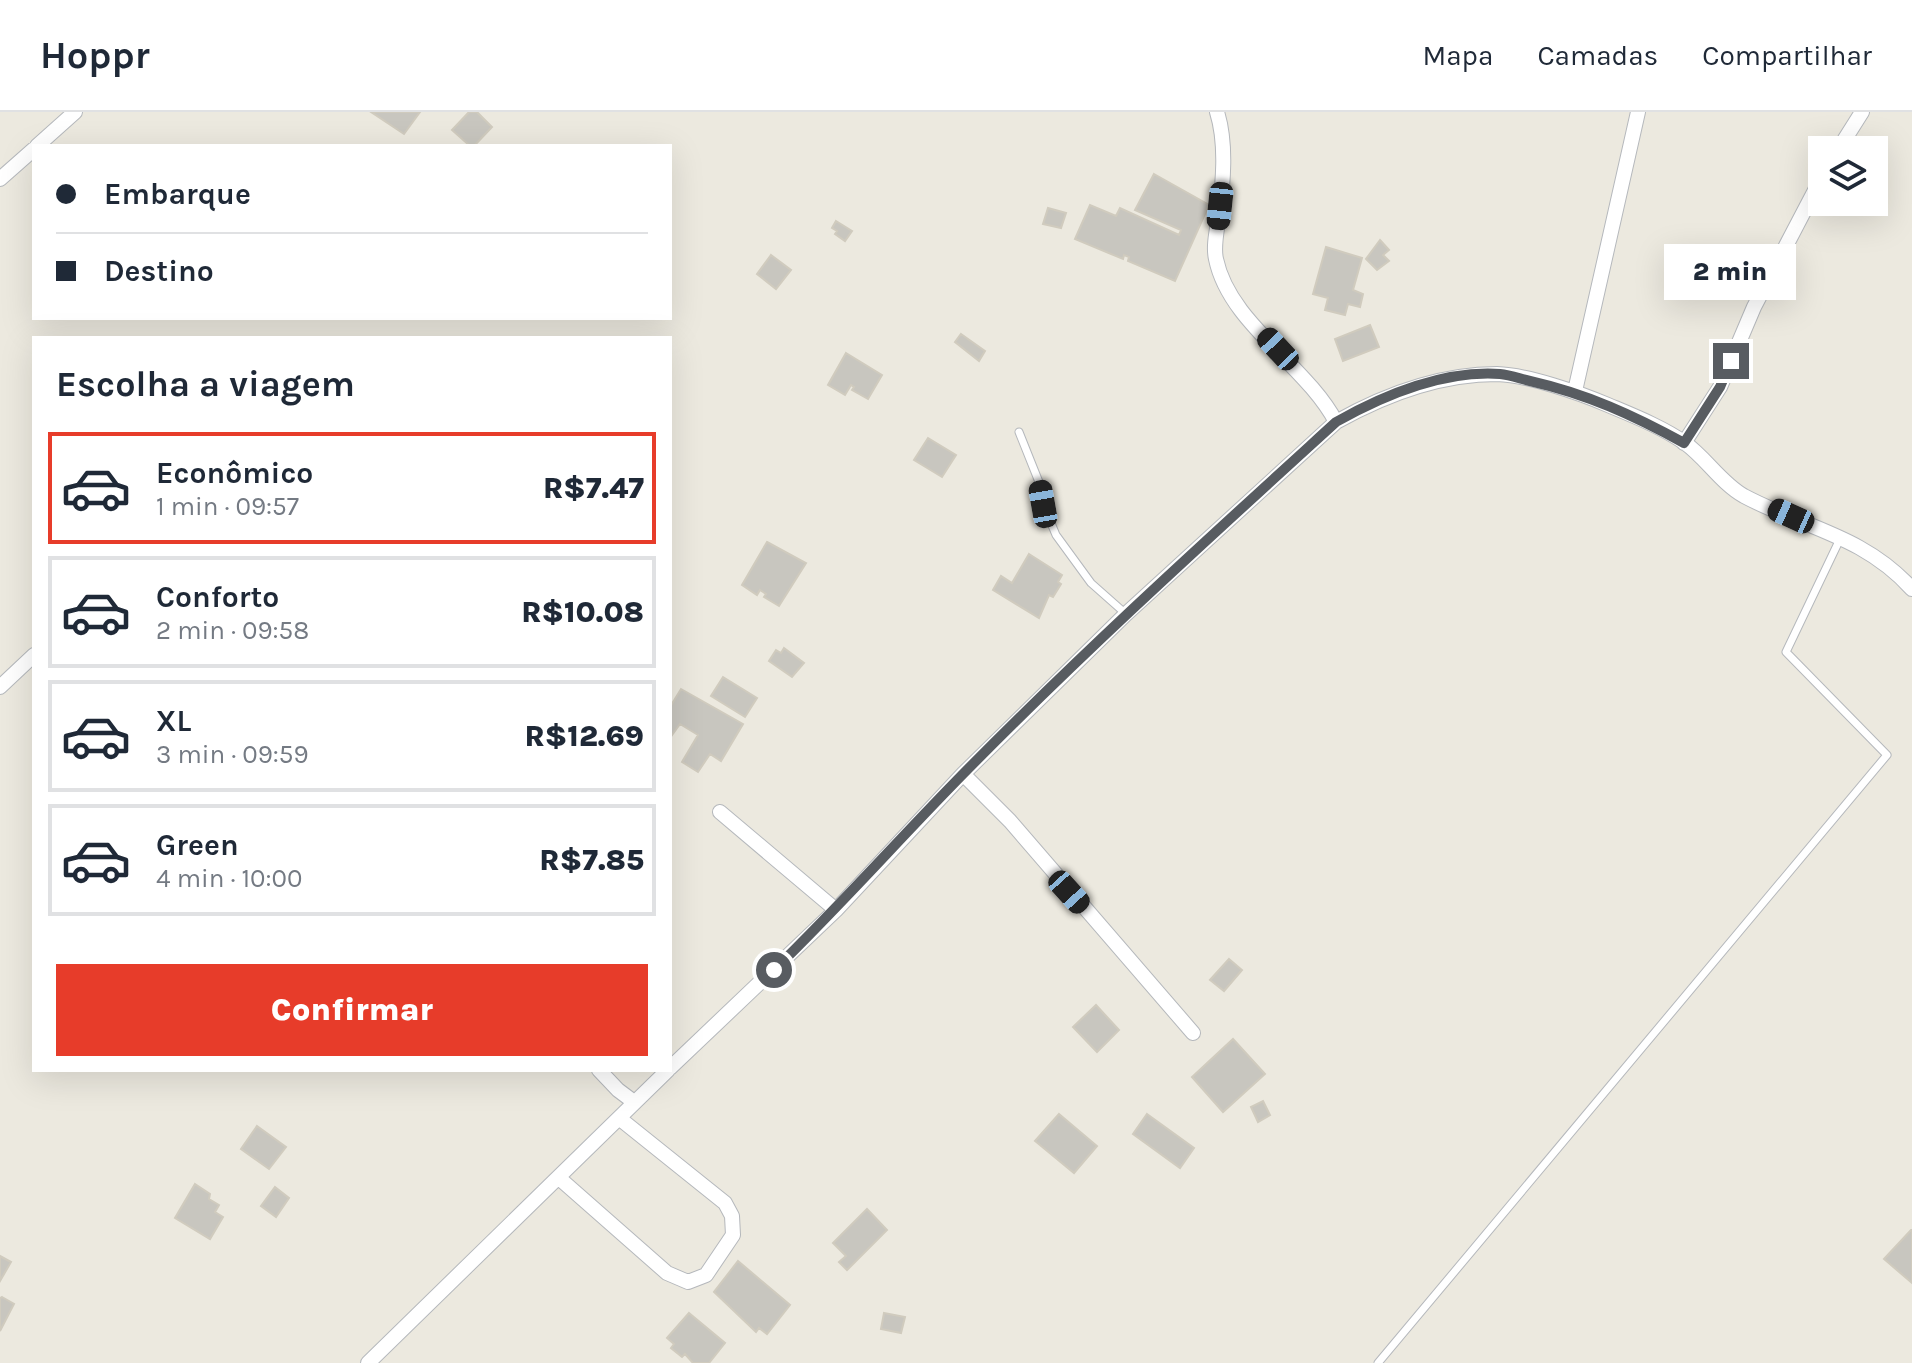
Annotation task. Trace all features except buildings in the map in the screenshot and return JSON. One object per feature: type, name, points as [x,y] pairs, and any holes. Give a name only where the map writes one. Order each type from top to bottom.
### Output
[{"type":"street","points":[[39,144],[75,112]]},
{"type":"street","points":[[1217,112],[1223,143],[1215,251],[1219,269],[1245,314],[1317,393],[1336,422]]},
{"type":"street","points":[[1575,391],[1638,112]]},
{"type":"street","points":[[1847,136],[1862,112]]},
{"type":"street","points":[[0,179],[32,151]]},
{"type":"street","points":[[1684,443],[1720,387],[1754,307],[1808,204]]},
{"type":"street","points":[[672,1066],[836,910],[963,774],[1126,614],[1336,422],[1375,400],[1448,378],[1500,374],[1575,391],[1632,415],[1684,443],[1741,495],[1861,547],[1900,576],[1912,589]]},
{"type":"street","points":[[0,687],[32,657]]},
{"type":"street","points":[[963,774],[1010,821],[1193,1033]]},
{"type":"street","points":[[720,812],[836,910]]},
{"type":"street","points":[[601,1072],[634,1102]]},
{"type":"street","points":[[368,1363],[666,1072]]},
{"type":"street","points":[[559,1178],[667,1273],[688,1282],[706,1275],[733,1235],[732,1216],[725,1203],[619,1118]]},
{"type":"lane","points":[[1019,432],[1056,535],[1091,583],[1126,614]]},
{"type":"lane","points":[[1378,1363],[1887,755],[1786,652],[1840,538]]},
{"type":"route","points":[[774,970],[836,910],[963,774],[1126,614],[1336,422],[1375,400],[1448,378],[1500,374],[1575,391],[1632,415],[1684,443],[1702,419],[1731,361]]}]
